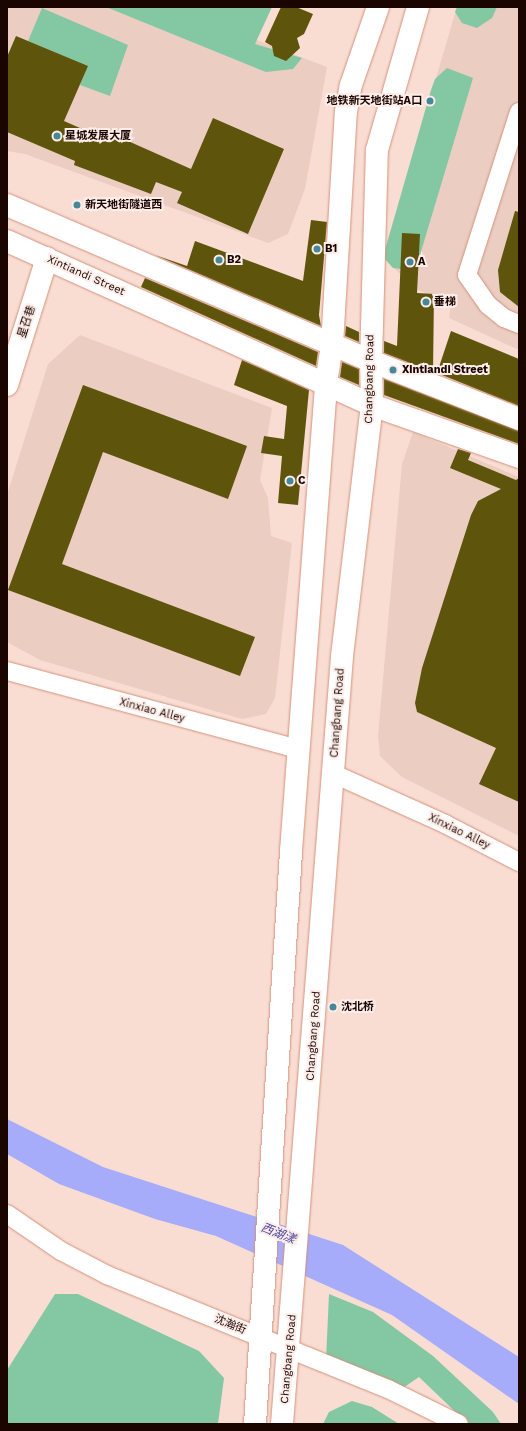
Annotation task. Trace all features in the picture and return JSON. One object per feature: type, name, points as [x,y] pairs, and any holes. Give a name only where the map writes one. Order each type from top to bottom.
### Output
[{"type":"main road","points":[[255,1424],[298,749],[326,383],[332,345],[346,112],[351,85],[378,7]]},
{"type":"main road","name":"Changbang Road","points":[[282,1424],[290,1349],[300,1223],[342,656],[372,405],[370,361],[377,150],[418,7]]},
{"type":"main road","points":[[7,205],[370,361],[519,419]]},
{"type":"main road","name":"Xintiandi Street","points":[[7,241],[326,383],[372,405],[519,457]]},
{"type":"main road","name":"星召巷","points":[[7,385],[47,258]]},
{"type":"street","points":[[519,112],[467,275],[488,305],[504,318],[519,324]]},
{"type":"street","name":"Xinxiao Alley","points":[[7,670],[298,749]]},
{"type":"street","name":"Xinxiao Alley","points":[[334,774],[445,824],[519,862]]},
{"type":"street","name":"沈瀚街","points":[[7,1214],[61,1251],[107,1274],[388,1389],[459,1424]]},
{"type":"shaded area","points":[[7,7],[170,7],[327,67],[305,189],[288,234],[268,243],[25,154],[7,151]]},
{"type":"shaded area","points":[[457,7],[519,7],[519,350],[449,318],[451,305],[414,288],[383,257]]},
{"type":"shaded area","points":[[80,335],[272,408],[260,480],[268,498],[271,536],[292,543],[275,698],[266,714],[242,719],[40,660],[7,642],[7,495],[48,364]]},
{"type":"shaded area","points":[[413,432],[519,477],[519,836],[402,777],[380,756],[378,736],[402,464]]},
{"type":"green space","points":[[106,7],[272,7],[255,44],[302,58],[293,69],[266,72]]},
{"type":"green space","points":[[457,7],[497,7],[492,18],[477,28],[462,23],[455,12]]},
{"type":"green space","points":[[42,8],[128,45],[110,96],[80,85],[87,66],[28,41]]},
{"type":"green space","points":[[447,68],[473,78],[417,265],[408,270],[393,268],[383,257],[431,90],[435,79]]},
{"type":"green space","points":[[55,1294],[78,1294],[199,1351],[224,1378],[218,1424],[7,1424],[7,1370]]},
{"type":"green space","points":[[329,1294],[373,1312],[433,1356],[493,1412],[501,1424],[468,1424],[419,1377],[400,1390],[326,1360]]},
{"type":"green space","points":[[352,1401],[372,1407],[399,1424],[323,1424],[329,1412]]},
{"type":"water","name":"西湖漾","points":[[7,1119],[103,1167],[343,1245],[519,1357],[519,1404],[392,1315],[216,1236],[155,1219],[59,1184],[7,1154]]},
{"type":"building","points":[[281,7],[296,7],[313,14],[304,34],[297,38],[300,48],[286,61],[274,56],[272,46],[265,42]]},
{"type":"building","name":"星城发展大厦","points":[[16,36],[88,66],[64,121],[105,139],[110,133],[191,169],[213,118],[284,149],[248,234],[177,203],[182,192],[156,182],[151,194],[74,165],[75,161],[7,132],[7,57]]},
{"type":"building","points":[[515,211],[519,212],[519,307],[500,292],[498,270]]},
{"type":"building","points":[[311,220],[327,222],[319,315],[321,326],[155,255],[187,266],[195,241],[303,281]]},
{"type":"building","points":[[402,233],[420,234],[417,293],[434,294],[433,372],[384,353],[384,341],[397,346]]},
{"type":"building","points":[[145,278],[318,352],[316,366],[141,287]]},
{"type":"building","points":[[346,326],[359,332],[359,342],[345,336]]},
{"type":"building","points":[[451,331],[519,359],[519,406],[437,373]]},
{"type":"building","points":[[242,360],[309,390],[298,505],[278,503],[282,456],[261,453],[264,436],[284,439],[287,406],[234,385]]},
{"type":"building","points":[[342,362],[359,369],[359,385],[340,377]]},
{"type":"building","points":[[384,379],[519,431],[519,444],[384,395]]},
{"type":"building","points":[[83,385],[247,446],[228,499],[103,452],[62,564],[255,637],[240,676],[8,590]]},
{"type":"building","points":[[458,449],[471,453],[468,460],[516,480],[519,478],[519,802],[479,784],[496,748],[417,712],[415,703],[422,668],[471,515],[478,501],[501,489],[450,468]]},
{"type":"place","name":"地铁新天地街站A口","points":[[430,101]]},
{"type":"place","name":"星城发展大厦","points":[[57,136]]},
{"type":"place","name":"新天地街隧道西","points":[[77,205]]},
{"type":"place","name":"B1","points":[[317,249]]},
{"type":"place","name":"B2","points":[[219,260]]},
{"type":"place","name":"A","points":[[410,262]]},
{"type":"place","name":"垂梯","points":[[426,302]]},
{"type":"place","name":"Xintiandi Street","points":[[393,370]]},
{"type":"place","name":"C","points":[[290,481]]},
{"type":"place","name":"沈北桥","points":[[333,1007]]}]
